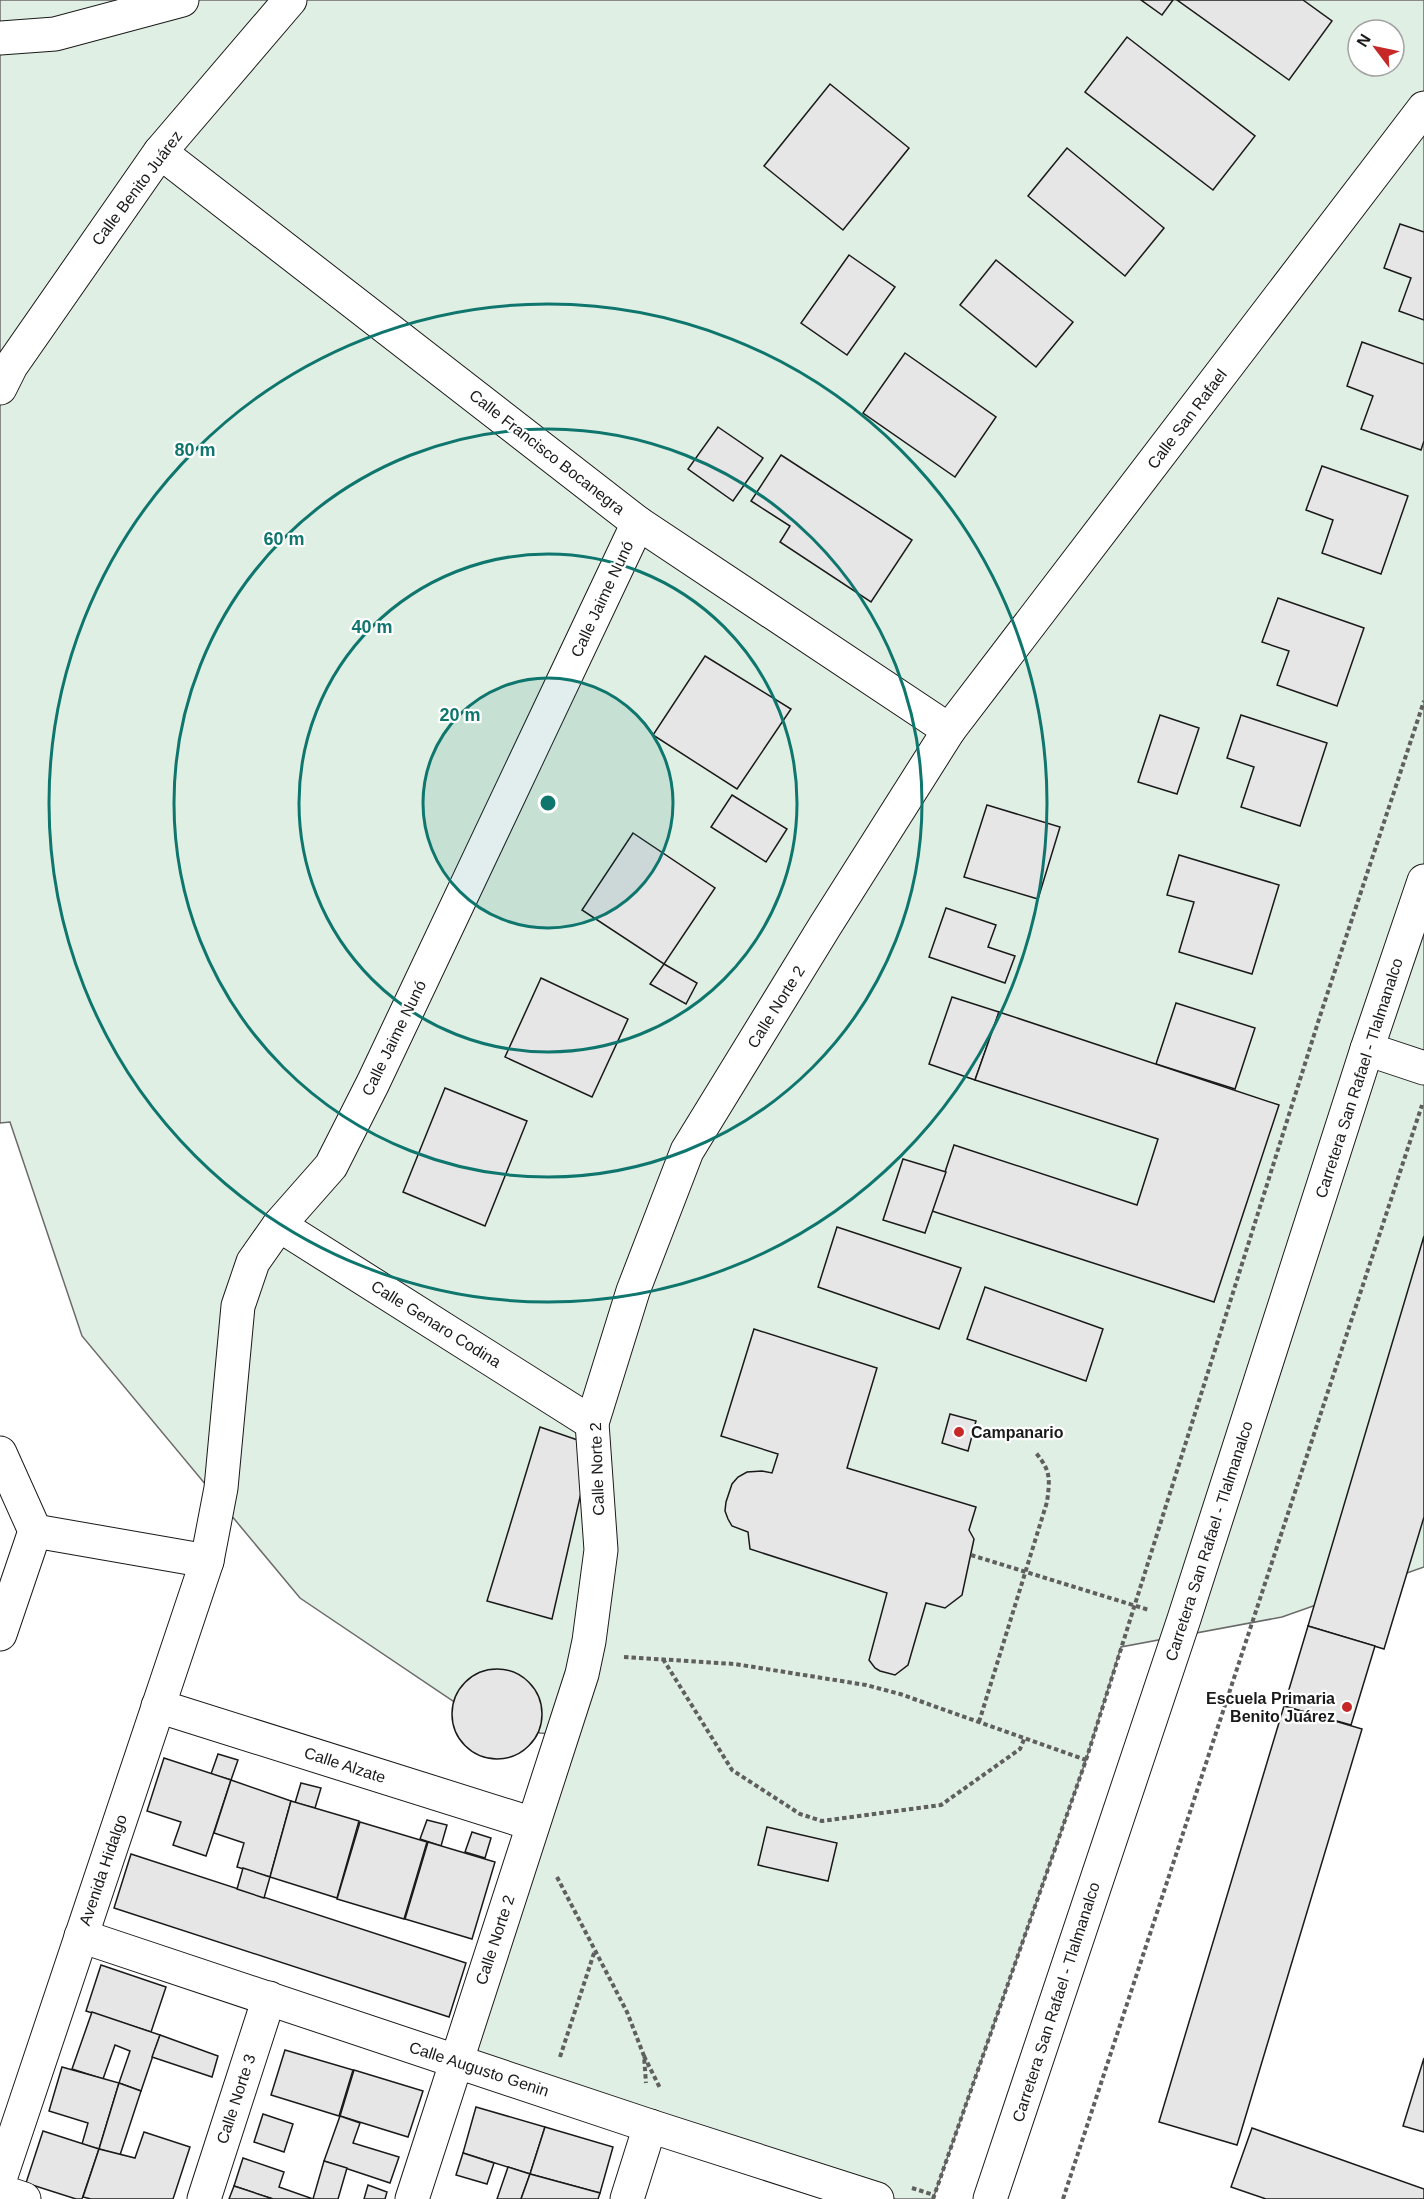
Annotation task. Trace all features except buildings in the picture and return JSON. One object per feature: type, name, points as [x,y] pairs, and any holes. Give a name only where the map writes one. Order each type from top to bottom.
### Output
[{"type":"street","points":[[0,38],[55,34],[182,0]]},
{"type":"street","name":"Calle Benito Juárez","points":[[0,388],[11,366],[160,152],[290,0]]},
{"type":"street","name":"Calle San Rafael","points":[[949,730],[1424,108]]},
{"type":"street","name":"Calle Francisco Bocanegra","points":[[160,152],[638,523],[949,730]]},
{"type":"street","name":"Calle Jaime Nunó","points":[[207,1561],[221,1488],[238,1306],[253,1262],[279,1225],[331,1166],[373,1083],[638,523]]},
{"type":"street","name":"Calle Norte 2","points":[[412,2199],[532,1824],[570,1714],[586,1655],[601,1550],[592,1423],[633,1290],[687,1151],[831,916],[949,730]]},
{"type":"street","name":"Carretera San Rafael - Tlalmanalco","points":[[990,2199],[1184,1619],[1367,1049],[1424,881]]},
{"type":"street","points":[[1367,1049],[1424,1068]]},
{"type":"street","name":"Calle Genaro Codina","points":[[279,1225],[592,1423]]},
{"type":"street","points":[[0,1453],[35,1532],[0,1634]]},
{"type":"street","points":[[35,1532],[207,1561]]},
{"type":"street","name":"Avenida Hidalgo","points":[[0,2179],[207,1561]]},
{"type":"street","name":"Calle Alzate","points":[[158,1706],[532,1824]]},
{"type":"street","name":"Calle Augusto Genin","points":[[81,1936],[650,2126],[877,2199]]},
{"type":"street","name":"Calle Norte 3","points":[[204,2199],[268,1998]]},
{"type":"street","points":[[627,2199],[650,2126]]},
{"type":"street","points":[[0,2191],[24,2199]]},
{"type":"path","points":[[933,2199],[1086,1760],[1317,1027],[1424,701]]},
{"type":"path","points":[[1063,2199],[1424,1099]]},
{"type":"path","points":[[979,1722],[1047,1502],[1050,1483],[1046,1465],[1036,1453]]},
{"type":"path","points":[[970,1555],[1134,1606],[1184,1619]]},
{"type":"path","points":[[586,1655],[747,1665],[866,1685],[900,1694],[1086,1760]]},
{"type":"path","points":[[663,1659],[732,1770],[800,1814],[822,1821],[941,1804],[1020,1749],[1025,1737]]},
{"type":"path","points":[[532,1824],[627,2012],[644,2056],[650,2126]]},
{"type":"path","points":[[549,2092],[595,1948]]},
{"type":"green space","points":[[0,0],[1424,0],[1424,1567],[1282,1617],[1121,1647],[1086,1760],[933,2199],[887,2199],[458,2061],[563,1735],[540,1733],[456,1703],[300,1598],[82,1336],[10,1122],[0,1123]]},
{"type":"place","name":"Campanario","points":[[959,1432]]},
{"type":"place","name":"Escuela Primaria Benito Juárez","points":[[1347,1707]]}]
